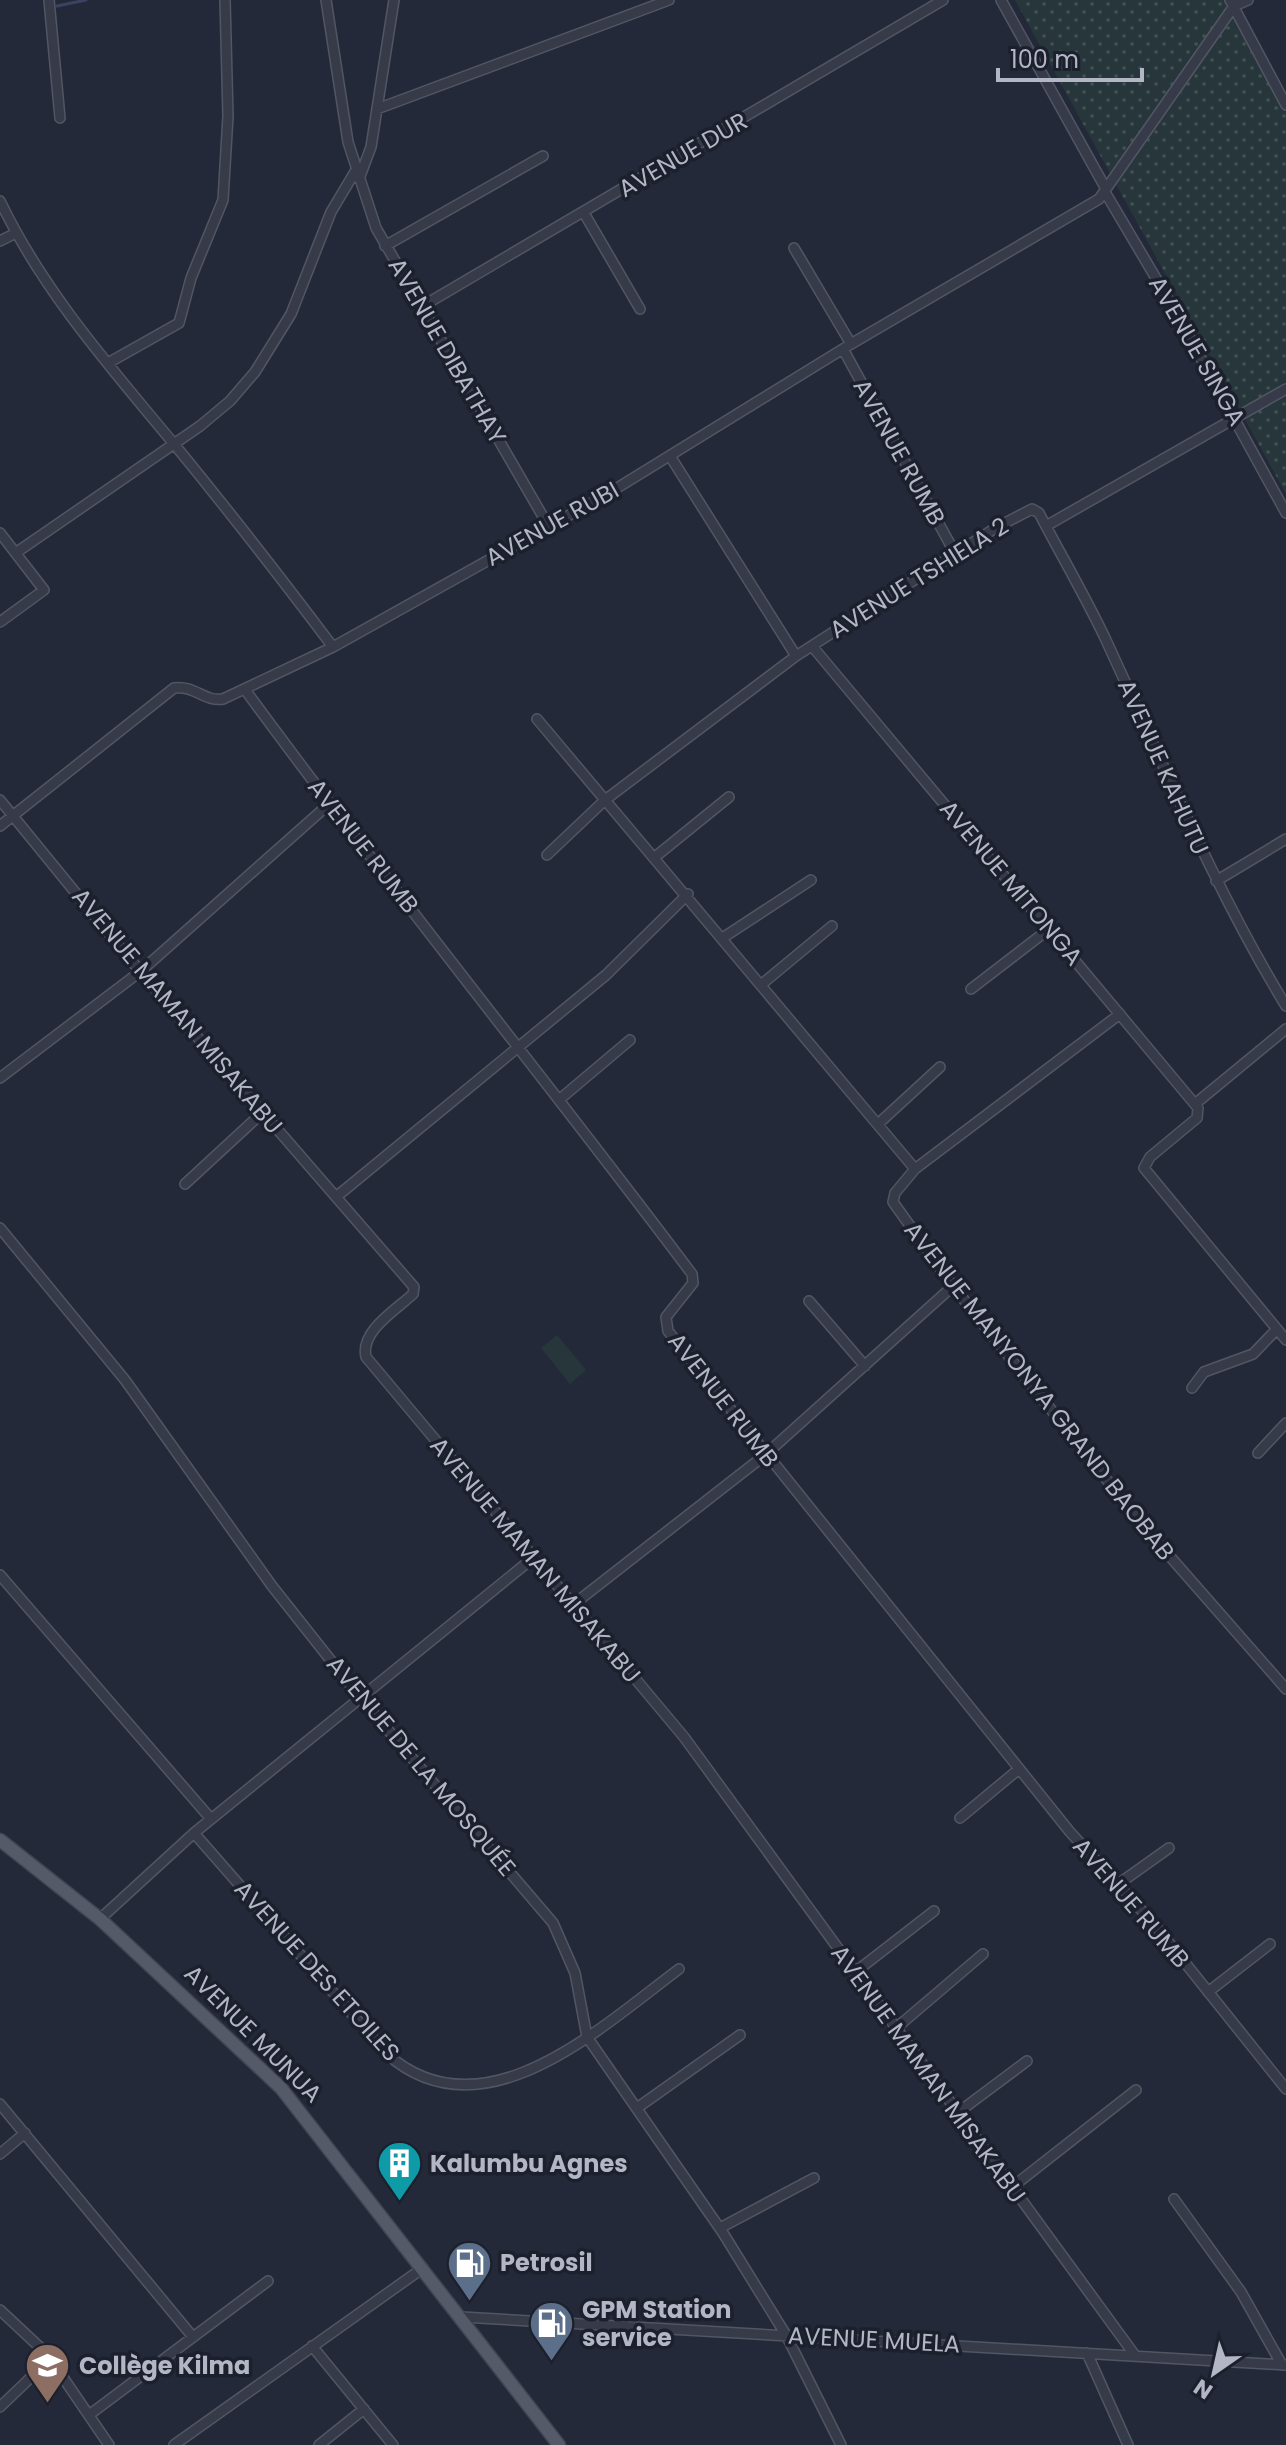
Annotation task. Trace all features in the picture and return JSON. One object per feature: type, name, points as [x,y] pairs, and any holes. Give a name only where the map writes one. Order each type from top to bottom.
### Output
[{"type":"main road","name":"AVENUE MUNUA","points":[[0,1840],[100,1919],[281,2088],[559,2445]]},
{"type":"street","points":[[49,0],[60,118]]},
{"type":"street","points":[[108,363],[179,323],[191,278],[219,215],[228,116],[225,0]]},
{"type":"street","name":"AVENUE DIBATHAY","points":[[326,0],[348,142],[357,175],[385,246],[549,527]]},
{"type":"street","points":[[17,552],[174,444],[230,401],[255,372],[298,301],[331,212],[357,175],[371,147],[394,0]]},
{"type":"street","points":[[377,109],[669,0]]},
{"type":"street","name":"AVENUE DUR","points":[[421,307],[943,0]]},
{"type":"street","name":"AVENUE SINGA","points":[[1001,0],[1286,513]]},
{"type":"street","points":[[1106,190],[1232,3],[1248,0]]},
{"type":"street","points":[[1232,3],[1286,105]]},
{"type":"street","points":[[385,246],[543,156]]},
{"type":"street","name":"AVENUE RUBI","points":[[0,826],[174,688],[191,687],[212,700],[246,691],[333,647],[670,456],[847,347],[1091,204],[1106,190]]},
{"type":"street","points":[[0,201],[16,233],[108,363],[257,546],[333,647]]},
{"type":"street","points":[[584,213],[640,309]]},
{"type":"street","points":[[0,241],[16,233]]},
{"type":"street","points":[[794,248],[847,347]]},
{"type":"street","name":"AVENUE RUMB","points":[[847,347],[956,555]]},
{"type":"street","name":"AVENUE TSHIELA 2","points":[[547,855],[605,800],[796,656],[956,555],[1029,510],[1037,511],[1046,526],[1286,389]]},
{"type":"street","points":[[670,456],[796,656]]},
{"type":"street","name":"AVENUE KAHUTU","points":[[1046,526],[1104,635],[1216,881],[1244,937],[1286,1006]]},
{"type":"street","points":[[0,533],[44,590],[0,622]]},
{"type":"street","name":"AVENUE MITONGA","points":[[812,646],[1195,1104]]},
{"type":"street","name":"AVENUE RUMB","points":[[246,691],[329,804],[520,1045],[692,1274],[693,1283],[668,1313],[666,1326],[765,1455],[1019,1769],[1286,2089]]},
{"type":"street","points":[[537,719],[688,894],[915,1169],[1120,1014]]},
{"type":"street","points":[[655,857],[729,797]]},
{"type":"street","name":"AVENUE MAMAN MISAKABU","points":[[0,800],[141,971],[415,1289],[368,1335],[366,1357],[684,1737],[1134,2354]]},
{"type":"street","points":[[0,1078],[141,971],[329,804]]},
{"type":"street","points":[[1216,881],[1286,839]]},
{"type":"street","points":[[724,937],[811,880]]},
{"type":"street","points":[[336,1197],[606,975],[688,894]]},
{"type":"street","points":[[762,984],[832,926]]},
{"type":"street","points":[[971,989],[1049,929]]},
{"type":"street","points":[[1286,1029],[1195,1104],[1199,1113],[1194,1122],[1150,1157],[1144,1168],[1286,1340]]},
{"type":"street","points":[[560,1099],[630,1040]]},
{"type":"street","points":[[878,1124],[940,1067]]},
{"type":"street","points":[[185,1184],[263,1112]]},
{"type":"street","name":"AVENUE MANYONYA GRAND BAOBAB","points":[[915,1169],[895,1193],[893,1202],[953,1286],[1145,1528],[1286,1689]]},
{"type":"street","name":"AVENUE DE LA MOSQUÉE","points":[[0,1228],[125,1380],[272,1586],[359,1696],[553,1923],[575,1973],[587,2037],[720,2228],[786,2335],[841,2445]]},
{"type":"street","points":[[574,1604],[765,1455],[953,1286]]},
{"type":"street","points":[[809,1301],[865,1366]]},
{"type":"street","points":[[1192,1388],[1204,1372],[1253,1354],[1277,1329]]},
{"type":"street","points":[[1258,1453],[1286,1423]]},
{"type":"street","points":[[100,1919],[194,1833],[359,1696],[533,1558]]},
{"type":"street","points":[[0,1575],[211,1819]]},
{"type":"street","points":[[960,1818],[1019,1769]]},
{"type":"street","name":"AVENUE DES ETOILES","points":[[194,1833],[387,2054],[417,2075],[462,2086],[491,2085],[522,2075],[587,2037],[679,1969]]},
{"type":"street","points":[[1117,1885],[1169,1848]]},
{"type":"street","points":[[854,1973],[934,1911]]},
{"type":"street","points":[[1208,1992],[1270,1944]]},
{"type":"street","points":[[895,2029],[983,1954]]},
{"type":"street","points":[[637,2108],[740,2035]]},
{"type":"street","points":[[956,2114],[1027,2061]]},
{"type":"street","points":[[1011,2188],[1136,2090]]},
{"type":"street","points":[[0,2104],[193,2337]]},
{"type":"street","points":[[0,2154],[25,2133]]},
{"type":"street","points":[[720,2228],[814,2178]]},
{"type":"street","points":[[1174,2199],[1241,2292],[1284,2365]]},
{"type":"street","points":[[174,2445],[423,2268]]},
{"type":"street","points":[[89,2415],[268,2281]]},
{"type":"street","points":[[0,2310],[29,2334],[50,2359],[109,2445]]},
{"type":"street","name":"AVENUE MUELA","points":[[462,2317],[1284,2365]]},
{"type":"street","points":[[312,2346],[393,2445]]},
{"type":"street","points":[[1087,2353],[1128,2445]]},
{"type":"street","points":[[0,2407],[50,2359]]},
{"type":"street","points":[[319,2445],[364,2409]]},
{"type":"shaded area","points":[[1015,0],[1227,0],[1286,113],[1286,494]]},
{"type":"shaded area","points":[[557,1335],[586,1370],[570,1384],[541,1348]]},
{"type":"waterway","points":[[57,6],[86,0]]},
{"type":"place","name":"Kalumbu Agnes","points":[[399,2203]]},
{"type":"place","name":"Petrosil","points":[[469,2302]]},
{"type":"place","name":"GPM Station service","points":[[551,2363]]},
{"type":"place","name":"Collège Kilma","points":[[48,2405]]}]
